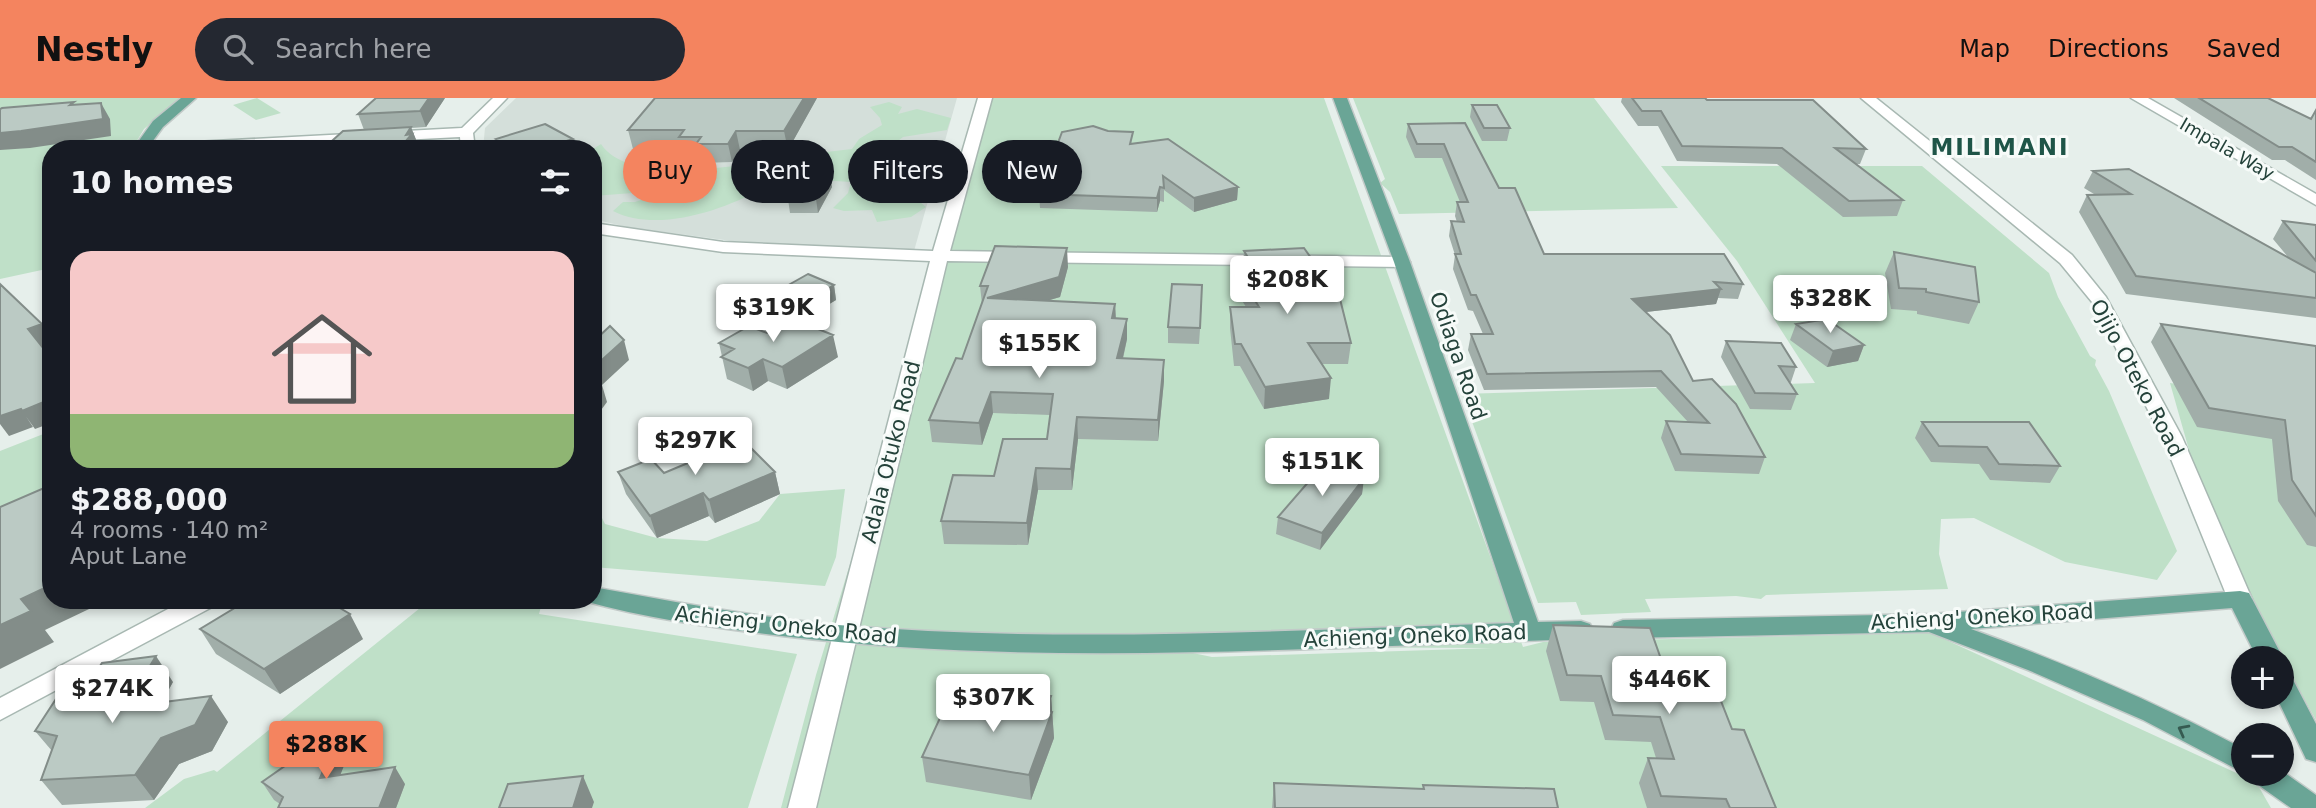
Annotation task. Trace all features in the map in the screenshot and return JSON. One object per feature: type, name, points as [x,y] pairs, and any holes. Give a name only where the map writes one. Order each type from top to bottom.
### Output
[{"type":"main road","points":[[146,140],[158,124],[189,98]]},
{"type":"main road","name":"Odiaga Road","points":[[1340,98],[1402,262],[1529,631]]},
{"type":"main road","name":"Achieng' Oneko Road","points":[[602,597],[668,613],[846,636],[1053,645],[1931,623],[2240,599]]},
{"type":"main road","name":"Ojijo Oteko Road","points":[[2240,599],[2264,646]]},
{"type":"main road","points":[[1931,623],[2037,663],[2152,713],[2231,755]]},
{"type":"main road","points":[[2294,707],[2316,751]]},
{"type":"main road","points":[[2281,786],[2313,808]]},
{"type":"street","points":[[313,140],[466,132],[500,98]]},
{"type":"street","name":"Adala Otuko Road","points":[[802,808],[940,256],[985,98]]},
{"type":"street","name":"Ojijo Oteko Road","points":[[1868,98],[2066,259],[2100,301],[2172,437],[2240,599]]},
{"type":"street","name":"Impala Way","points":[[2138,98],[2316,200]]},
{"type":"street","points":[[466,132],[467,140]]},
{"type":"street","points":[[602,229],[723,247],[940,256],[1402,262]]},
{"type":"street","points":[[0,710],[188,609]]},
{"type":"shaded area","points":[[516,98],[957,98],[945,140],[848,140],[848,203],[927,203],[914,251],[732,241],[602,221],[602,140],[484,140],[485,128]]},
{"type":"green space","points":[[0,98],[180,98],[144,129],[137,140],[42,140],[42,270],[0,279]]},
{"type":"green space","points":[[257,98],[281,113],[256,120],[233,105]]},
{"type":"green space","points":[[993,98],[1324,98],[1523,647],[1543,642],[1931,633],[2231,771],[2231,786],[2258,786],[2271,808],[781,808],[816,675],[961,203],[968,203],[968,179]],"holes":[[[863,645],[1493,648],[1212,657],[1188,652],[1112,654]]]},
{"type":"green space","points":[[1353,98],[1594,98],[1678,208],[1399,214],[1390,192],[1380,183],[1385,179]]},
{"type":"green space","points":[[889,102],[902,107],[898,114],[917,109],[951,118],[947,130],[903,137],[899,140],[858,140],[882,125],[880,118],[870,107]]},
{"type":"green space","points":[[602,145],[613,156],[623,161],[623,194],[602,195]]},
{"type":"green space","points":[[848,149],[848,182],[834,181],[834,151]]},
{"type":"green space","points":[[731,166],[732,203],[727,205],[668,220],[630,217],[613,211],[623,202],[717,203],[717,168]]},
{"type":"green space","points":[[1661,166],[1922,166],[2049,273],[2058,297],[2090,356],[2096,360],[2095,365],[2109,391],[2177,551],[2157,580],[2065,562],[1974,518],[1941,519],[1939,554],[1948,589],[1766,595],[1761,599],[1736,596],[1645,599],[1651,612],[1581,615],[1576,602],[1538,603],[1462,394],[1815,383],[1737,261]]},
{"type":"green space","points":[[848,193],[848,203],[921,203],[926,207],[911,217],[877,222],[872,210],[844,211],[833,208]]},
{"type":"green space","points":[[2170,383],[2316,406],[2316,720],[2294,681],[2294,646],[2275,646],[2214,538]]},
{"type":"green space","points":[[42,435],[42,521],[0,546],[0,451]]},
{"type":"green space","points":[[845,489],[836,557],[825,586],[602,568],[602,518],[605,524],[657,538],[707,541],[759,521],[780,494]]},
{"type":"green space","points":[[419,609],[540,609],[539,614],[797,654],[748,808],[145,808],[184,779],[214,770],[217,772]]},
{"type":"building","points":[[376,98],[429,98],[420,111],[358,114]]},
{"type":"building","points":[[655,98],[804,98],[784,131],[736,131],[728,144],[717,144],[717,140],[699,140],[701,137],[679,137],[684,130],[628,130]]},
{"type":"building","points":[[1632,98],[1813,100],[1866,149],[1835,148],[1903,200],[1849,201],[1782,148],[1682,146],[1661,111],[1642,111]]},
{"type":"building","points":[[2199,98],[2268,98],[2311,119],[2316,110],[2316,162],[2292,147],[2279,147]]},
{"type":"building","points":[[74,102],[70,105],[101,103],[103,119],[0,133],[2,108]]},
{"type":"building","points":[[1472,105],[1497,105],[1510,128],[1484,128]]},
{"type":"building","points":[[1465,123],[1499,188],[1515,188],[1544,254],[1724,254],[1743,284],[1714,282],[1721,289],[1632,299],[1670,335],[1693,381],[1712,379],[1736,404],[1765,457],[1681,454],[1666,421],[1709,423],[1661,371],[1487,374],[1471,334],[1493,334],[1476,295],[1471,295],[1455,254],[1461,254],[1451,221],[1464,222],[1457,202],[1468,202],[1444,144],[1417,144],[1408,124]]},
{"type":"building","points":[[545,124],[573,139],[498,140]]},
{"type":"building","points":[[1093,126],[1108,131],[1133,132],[1130,144],[1168,139],[1238,187],[1194,198],[1163,176],[1164,188],[1160,187],[1157,198],[1082,195],[1082,140],[1059,140],[1062,132]]},
{"type":"building","points":[[411,127],[406,135],[412,134],[407,140],[333,140],[343,131]]},
{"type":"building","points":[[2129,169],[2316,273],[2316,298],[2136,276],[2087,195],[2131,194],[2093,171]]},
{"type":"building","points":[[2283,221],[2316,225],[2316,261]]},
{"type":"building","points":[[995,246],[1067,248],[1059,277],[987,298],[1115,304],[1112,318],[1127,319],[1117,358],[1164,360],[1158,420],[1077,417],[1071,469],[1036,468],[1027,523],[941,521],[953,475],[994,476],[1003,439],[1047,439],[1053,394],[991,392],[979,423],[929,420],[956,358],[962,359],[988,286],[980,286]]},
{"type":"building","points":[[1304,248],[1340,299],[1351,343],[1308,343],[1331,378],[1265,387],[1241,344],[1235,344],[1230,307],[1259,307],[1234,266],[1252,264],[1244,251]]},
{"type":"building","points":[[1894,252],[1975,267],[1979,302],[1926,292],[1926,289],[1899,288]]},
{"type":"building","points":[[808,274],[834,285],[803,303],[776,292]]},
{"type":"building","points":[[0,284],[42,324],[28,329],[42,347],[42,403],[0,416]]},
{"type":"building","points":[[1172,284],[1202,285],[1200,328],[1168,327]]},
{"type":"building","points":[[791,318],[833,335],[782,367],[763,359],[748,368],[721,357],[734,349],[719,343],[749,326],[767,333]]},
{"type":"building","points":[[1827,319],[1864,345],[1833,351],[1796,324]]},
{"type":"building","points":[[2161,324],[2316,346],[2316,516],[2292,480],[2285,420],[2209,408]]},
{"type":"building","points":[[610,326],[624,340],[602,360],[602,334]]},
{"type":"building","points":[[1726,341],[1781,343],[1796,367],[1779,366],[1797,394],[1755,393]]},
{"type":"building","points":[[1922,422],[2029,422],[2060,466],[1999,464],[1987,447],[1939,446]]},
{"type":"building","points":[[743,440],[775,472],[709,500],[703,493],[650,516],[618,472],[651,459],[664,473]]},
{"type":"building","points":[[1324,464],[1364,478],[1322,533],[1278,517]]},
{"type":"building","points":[[42,489],[42,589],[21,599],[31,611],[0,625],[0,507]]},
{"type":"building","points":[[233,609],[341,609],[350,614],[264,669],[200,629]]},
{"type":"building","points":[[1553,625],[1650,628],[1672,690],[1717,691],[1732,729],[1744,730],[1776,808],[1730,808],[1726,799],[1661,796],[1648,758],[1674,759],[1660,717],[1613,715],[1601,676],[1567,675]]},
{"type":"building","points":[[156,656],[125,707],[211,696],[195,725],[161,738],[135,775],[41,780],[57,736],[35,731],[56,699],[80,696],[102,663]]},
{"type":"building","points":[[1002,688],[1051,696],[1045,711],[1052,712],[1029,775],[922,757],[945,707],[992,714]]},
{"type":"building","points":[[307,736],[336,740],[320,778],[395,767],[379,808],[278,808],[283,797],[262,782],[289,763]]},
{"type":"building","points":[[583,776],[573,808],[499,808],[508,784]]},
{"type":"building","points":[[1274,783],[1424,789],[1423,785],[1554,789],[1558,808],[1275,808]]},
{"type":"district","name":"MILIMANI","points":[[2000,147]]}]
